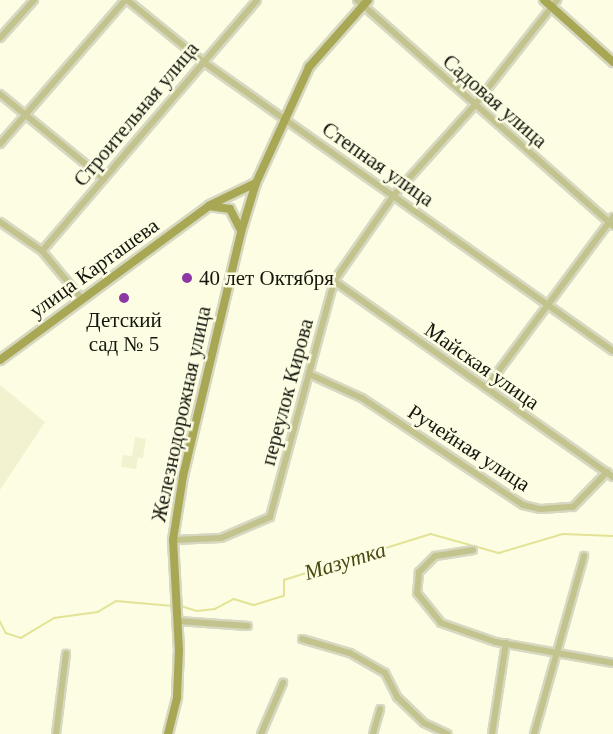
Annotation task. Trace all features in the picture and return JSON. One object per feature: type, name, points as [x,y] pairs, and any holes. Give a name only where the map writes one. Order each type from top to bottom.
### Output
[{"type":"street","points":[[0,38],[34,0]]},
{"type":"street","points":[[0,144],[126,0]]},
{"type":"street","name":"Степная улица","points":[[126,0],[202,61],[613,351]]},
{"type":"street","name":"Строительная улица","points":[[42,251],[256,0]]},
{"type":"street","name":"Садовая улица","points":[[362,2],[474,106],[612,222]]},
{"type":"street","name":"Железнодорожная улица","points":[[168,734],[177,697],[178,621],[173,540],[188,454],[241,232],[256,183],[309,68],[362,2]]},
{"type":"street","points":[[551,2],[613,62]]},
{"type":"street","name":"переулок Кирова","points":[[173,540],[221,538],[270,517],[334,281],[394,195],[474,106],[551,2]]},
{"type":"street","points":[[0,94],[104,179]]},
{"type":"street","name":"улица Карташева","points":[[0,360],[208,206],[256,183]]},
{"type":"street","points":[[208,206],[230,209],[237,216],[241,232]]},
{"type":"street","points":[[0,222],[42,251],[82,298]]},
{"type":"street","points":[[486,388],[544,304],[612,222]]},
{"type":"street","name":"Майская улица","points":[[334,281],[610,475]]},
{"type":"street","name":"Ручейная улица","points":[[309,374],[362,398],[523,505],[541,509],[573,507],[610,475]]},
{"type":"street","points":[[473,550],[446,552],[425,563],[416,580],[417,593],[441,622],[506,643],[613,663]]},
{"type":"street","points":[[534,734],[584,556]]},
{"type":"street","points":[[178,621],[248,626]]},
{"type":"street","points":[[302,639],[350,653],[385,673],[397,697],[424,723],[448,734]]},
{"type":"street","points":[[492,734],[506,643]]},
{"type":"street","points":[[56,734],[66,654]]},
{"type":"street","points":[[261,734],[282,683]]},
{"type":"street","points":[[374,734],[380,709]]},
{"type":"shaded area","points":[[0,385],[45,422],[0,490]]},
{"type":"shaded area","points":[[135,437],[146,439],[143,458],[138,458],[136,469],[121,467],[123,455],[132,456]]},
{"type":"waterway","name":"Мазутка","points":[[181,606],[197,611],[215,609],[234,599],[254,605],[284,596],[284,580],[431,534],[499,553],[563,534],[613,536]]},
{"type":"waterway","name":"Мазутка","points":[[0,621],[6,633],[21,638],[54,618],[98,612],[116,601],[173,606]]},
{"type":"place","name":"40 лет Октября","points":[[187,278]]},
{"type":"place","name":"Детский сад № 5","points":[[124,298]]}]
